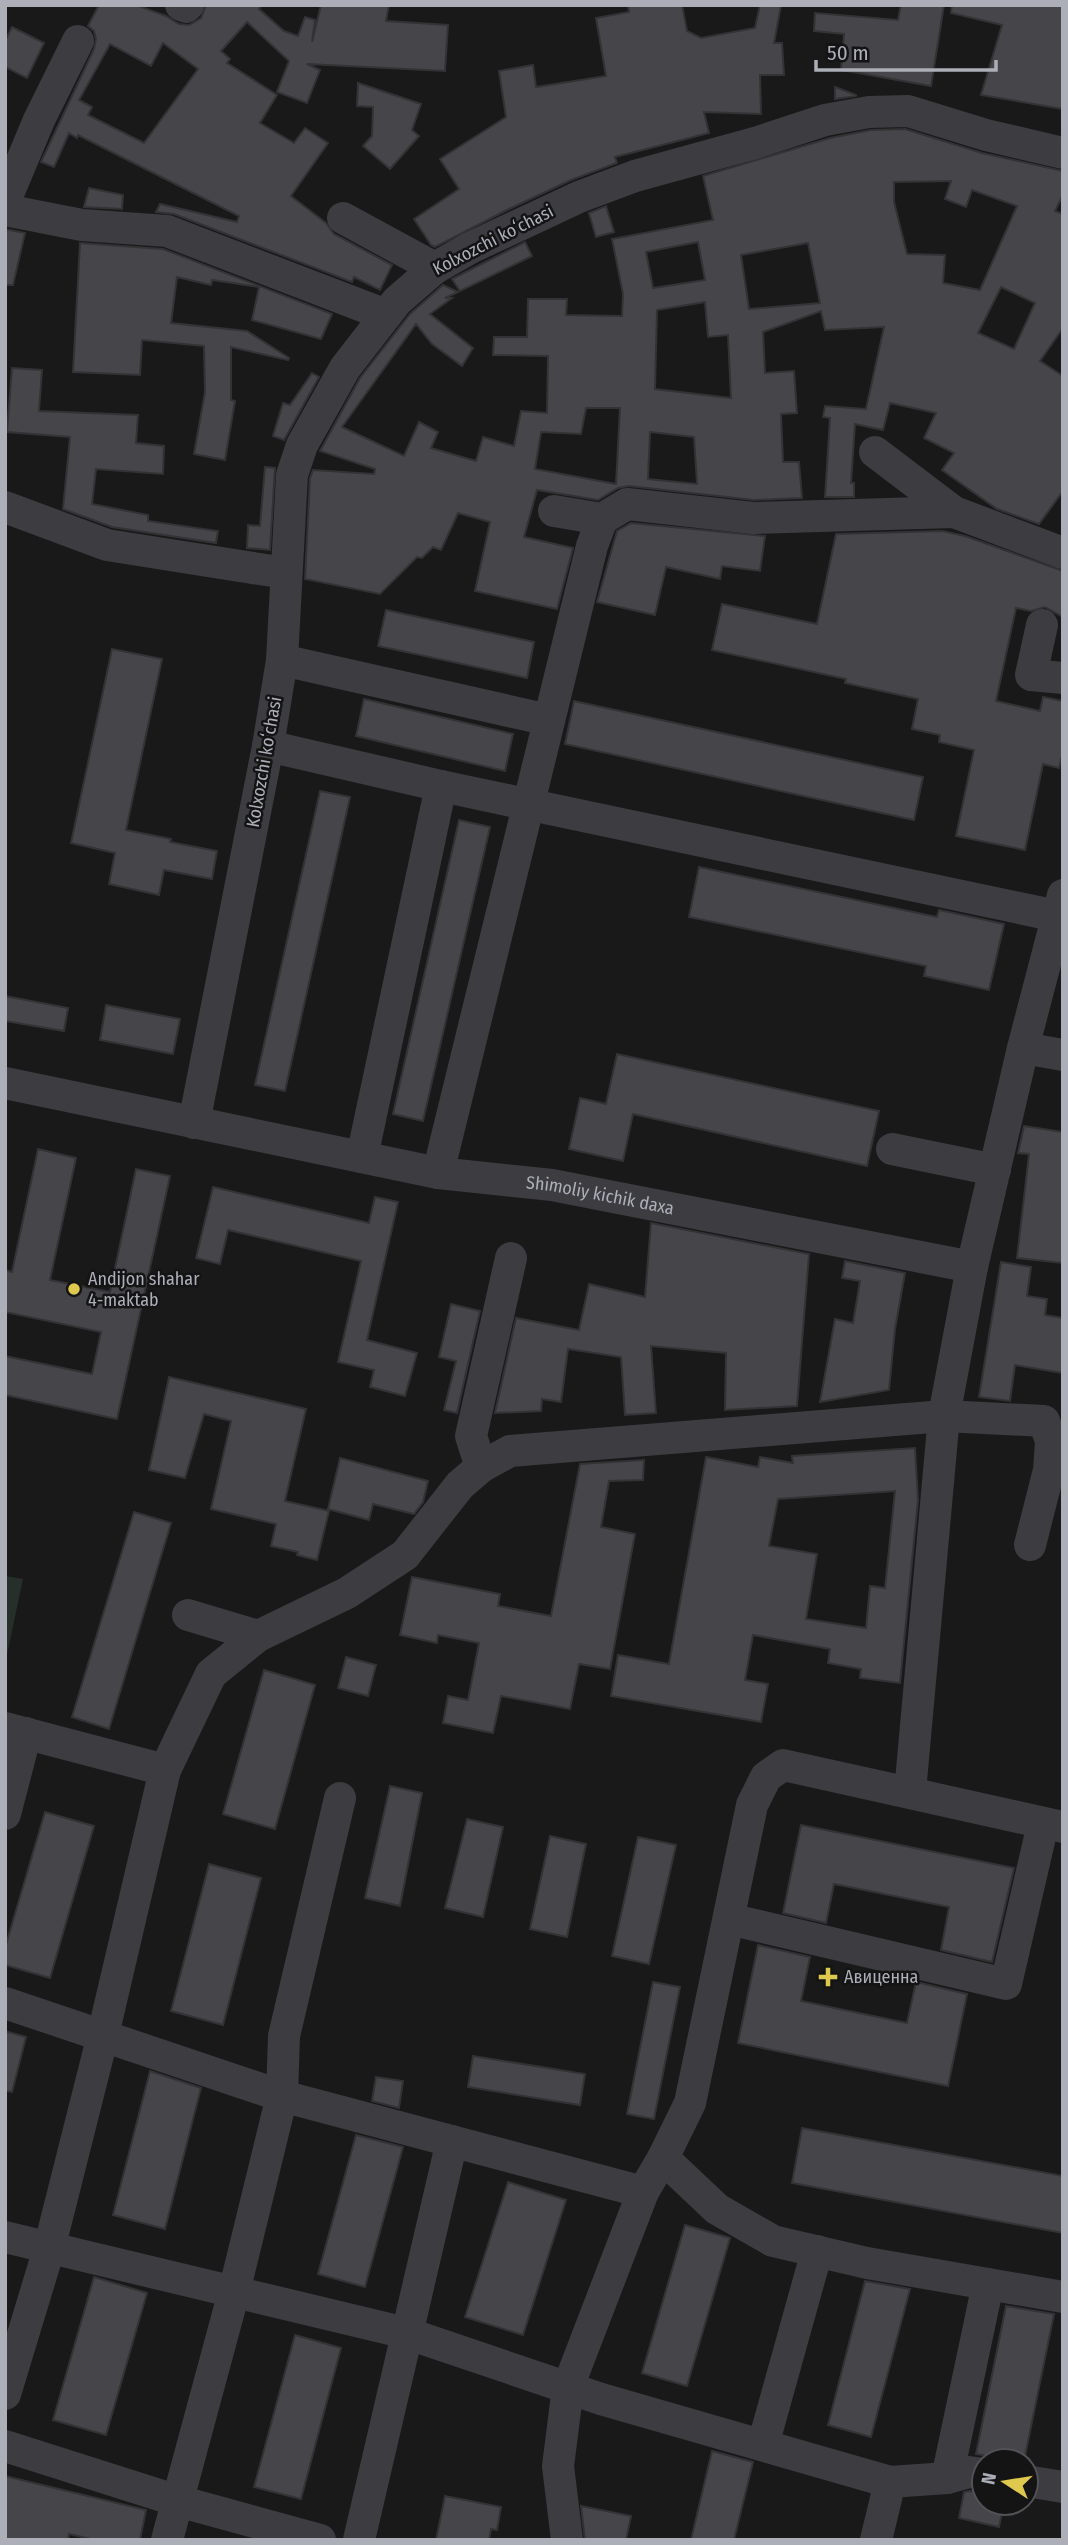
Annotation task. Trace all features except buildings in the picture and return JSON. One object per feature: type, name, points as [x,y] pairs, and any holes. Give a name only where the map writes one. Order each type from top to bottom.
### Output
[{"type":"street","points":[[181,5],[188,5]]},
{"type":"street","points":[[5,201],[39,120],[78,41]]},
{"type":"street","name":"Kolxozchi koʻchasi","points":[[194,1123],[268,746],[282,660],[292,475],[302,445],[345,368],[397,301],[435,268],[470,248],[579,197],[635,176],[755,143],[825,120],[869,113],[908,111],[986,135],[1063,153]]},
{"type":"street","points":[[5,210],[82,225],[167,231],[386,315]]},
{"type":"street","points":[[343,218],[435,268]]},
{"type":"street","points":[[875,452],[954,512],[1063,553]]},
{"type":"street","points":[[554,511],[602,519],[628,504],[753,518],[954,512]]},
{"type":"street","points":[[5,507],[107,545],[285,573]]},
{"type":"street","points":[[438,1173],[592,546],[602,519]]},
{"type":"street","points":[[1042,625],[1031,675],[1063,678]]},
{"type":"street","points":[[282,660],[549,720]]},
{"type":"street","points":[[268,746],[529,804],[1060,905],[1023,1048],[972,1267],[944,1416],[910,1792]]},
{"type":"street","points":[[362,1157],[441,786]]},
{"type":"street","points":[[1023,1048],[1063,1055]]},
{"type":"street","name":"Shimoliy kichik daxa","points":[[5,1083],[438,1173],[552,1185],[972,1267]]},
{"type":"street","points":[[892,1149],[995,1170]]},
{"type":"street","points":[[481,1467],[471,1436],[511,1258]]},
{"type":"street","points":[[5,2395],[49,2249],[103,2035],[165,1770],[212,1674],[258,1636],[347,1593],[405,1555],[460,1485],[481,1467],[510,1451],[944,1416],[1044,1421],[1051,1441],[1049,1470],[1030,1545]]},
{"type":"street","points":[[188,1615],[258,1636]]},
{"type":"street","points":[[6,1809],[16,1730],[165,1770]]},
{"type":"street","points":[[567,2540],[558,2466],[568,2387],[643,2192],[690,2103],[752,1805],[766,1777],[783,1765],[1053,1825],[1006,1984],[729,1919]]},
{"type":"street","points":[[167,2540],[282,2096],[284,2036],[340,1798]]},
{"type":"street","points":[[5,2003],[282,2096],[643,2192]]},
{"type":"street","points":[[359,2540],[452,2141]]},
{"type":"street","points":[[663,2158],[717,2209],[773,2241],[867,2263],[1063,2297]]},
{"type":"street","points":[[5,2237],[406,2333],[568,2387],[890,2482],[947,2478],[970,2472]]},
{"type":"street","points":[[763,2445],[817,2251]]},
{"type":"street","points":[[947,2478],[988,2284]]},
{"type":"street","points":[[5,2446],[178,2501],[320,2540]]},
{"type":"street","points":[[876,2540],[890,2482]]},
{"type":"street","points":[[1040,2483],[1063,2487]]},
{"type":"shaded area","points":[[5,1576],[23,1579],[5,1664]]},
{"type":"place","name":"Andijon shahar 4-maktab","points":[[74,1289]]},
{"type":"place","name":"Авиценна","points":[[828,1977]]}]
